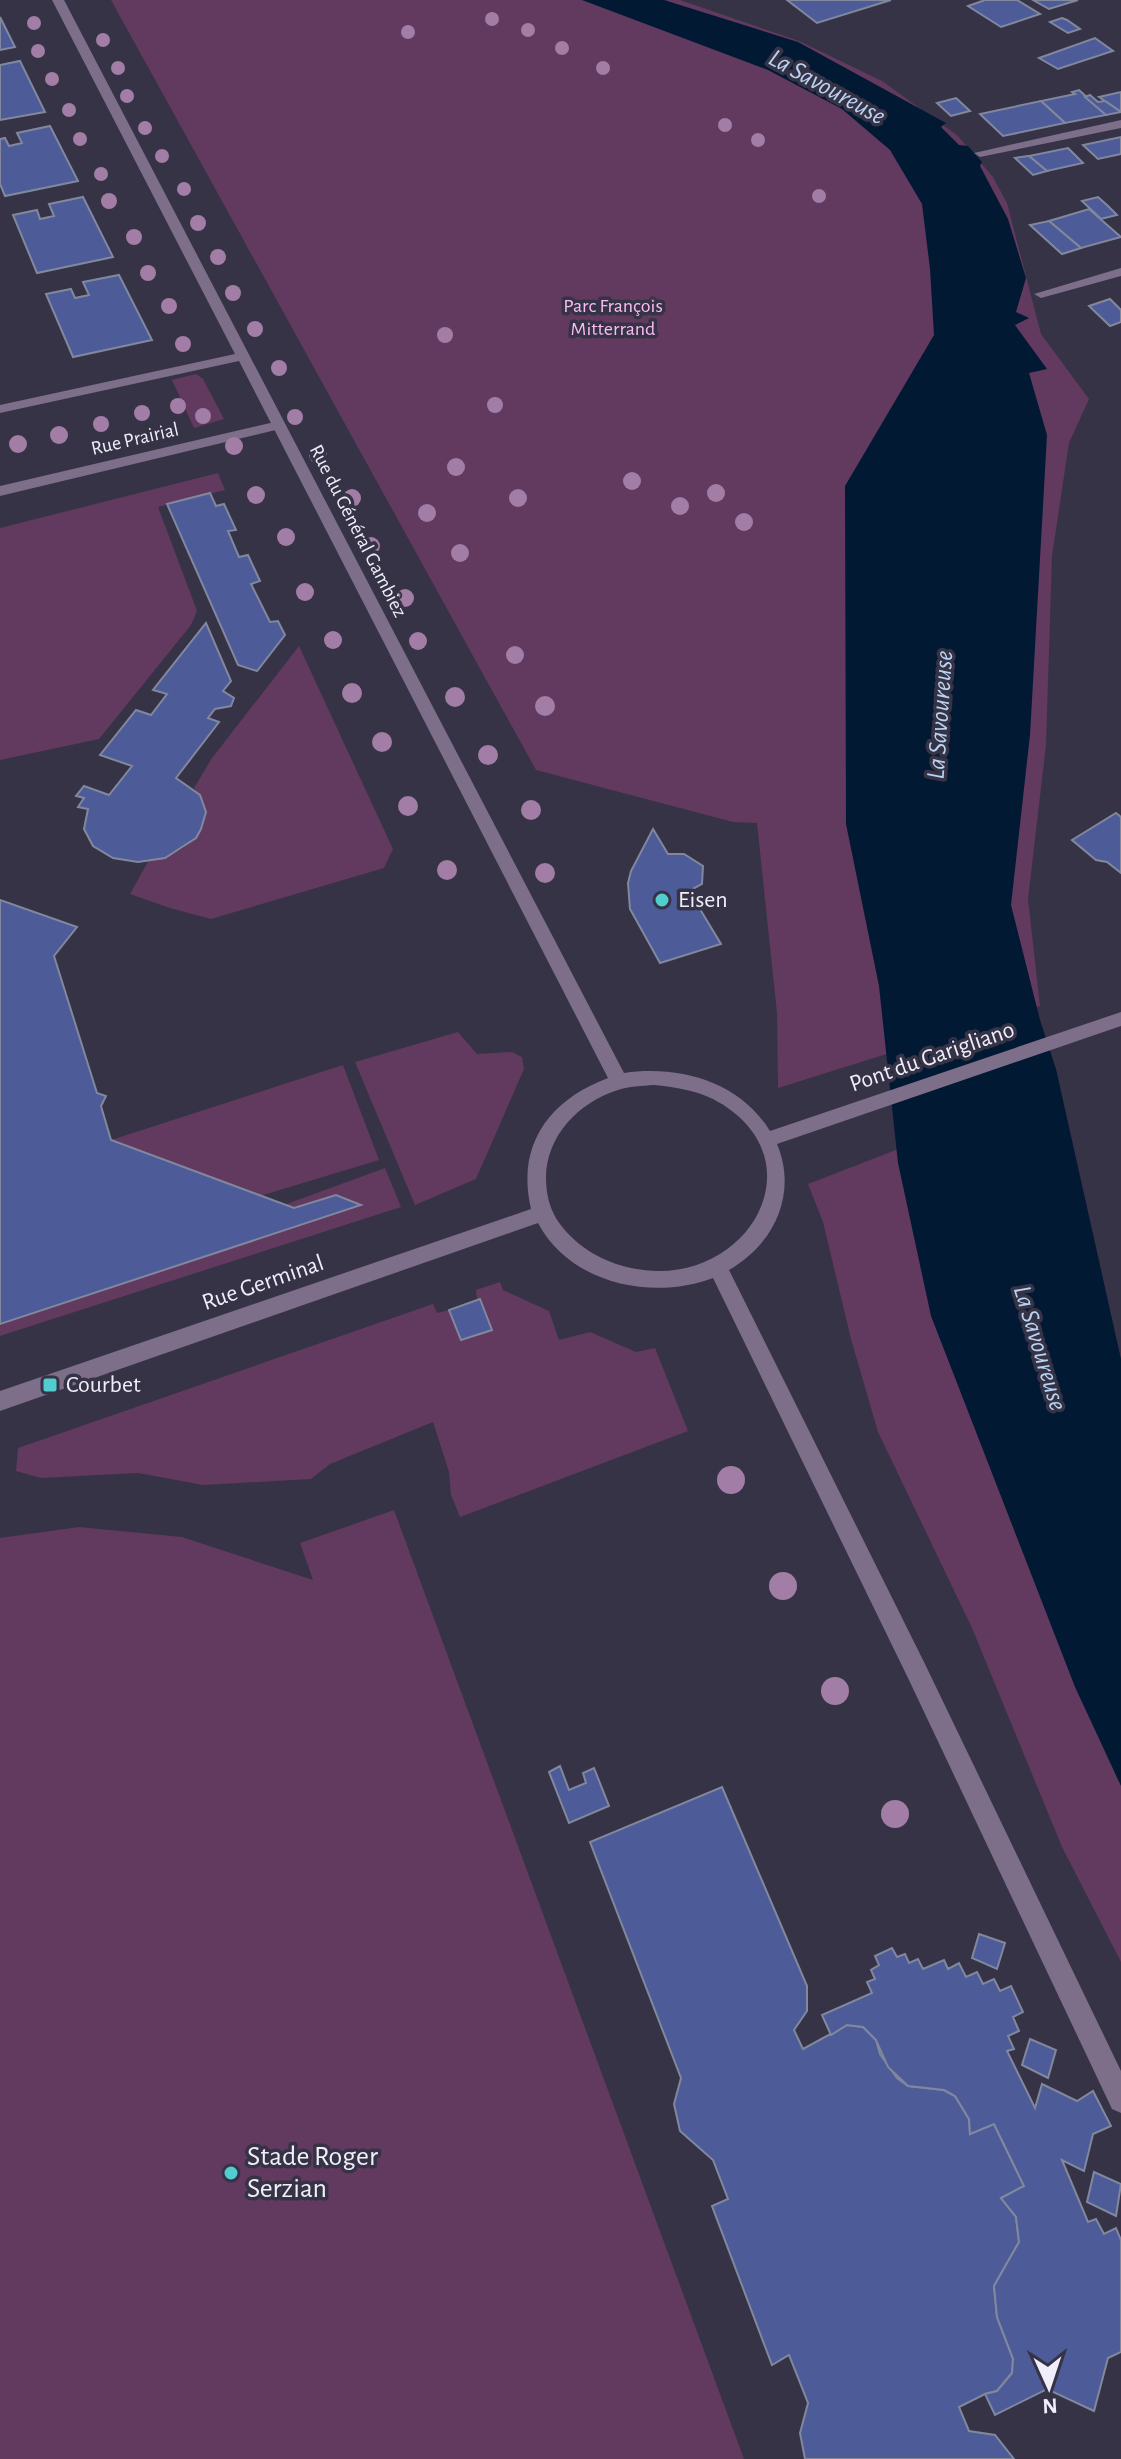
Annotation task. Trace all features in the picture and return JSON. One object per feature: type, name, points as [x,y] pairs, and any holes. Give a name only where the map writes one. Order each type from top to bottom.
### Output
[{"type":"street","name":"Rue du Général Gambiez","points":[[58,0],[619,1081]]},
{"type":"street","points":[[980,153],[1121,124]]},
{"type":"street","points":[[1041,294],[1121,272]]},
{"type":"street","points":[[0,409],[244,356]]},
{"type":"street","name":"Rue Prairial","points":[[0,491],[279,425]]},
{"type":"street","name":"Pont du Garigliano","points":[[766,1140],[1121,1019]]},
{"type":"street","points":[[654,1077],[677,1080],[720,1094],[747,1114],[766,1140],[775,1163],[777,1187],[768,1219],[748,1247],[718,1268],[679,1280],[637,1279],[597,1267],[565,1243],[543,1213],[535,1180],[540,1146],[557,1118],[575,1102],[619,1081],[654,1077]]},
{"type":"street","name":"Rue Germinal","points":[[0,1401],[543,1213]]},
{"type":"street","points":[[718,1268],[916,1670],[1121,2100]]},
{"type":"green space","name":"Parc François Mitterrand","points":[[111,0],[680,0],[799,41],[882,81],[958,136],[993,177],[1007,203],[1041,334],[1089,399],[1069,443],[1052,556],[1046,745],[1028,899],[1040,1006],[778,1088],[777,1013],[757,823],[733,822],[536,770]]},
{"type":"green space","points":[[196,374],[203,379],[224,419],[194,428],[172,380]]},
{"type":"green space","points":[[218,473],[225,490],[158,507],[197,611],[191,625],[99,739],[0,760],[0,528]]},
{"type":"green space","points":[[299,646],[393,849],[384,868],[211,919],[130,894],[149,860],[179,851],[198,832],[206,812],[194,788],[212,758]]},
{"type":"green space","points":[[458,1032],[477,1054],[512,1052],[522,1057],[524,1069],[476,1179],[415,1205],[355,1062]]},
{"type":"green space","points":[[343,1065],[379,1160],[260,1196],[111,1140]]},
{"type":"green space","points":[[919,1141],[1121,1730],[1121,1962],[1062,1847],[972,1628],[878,1432],[851,1339],[823,1222],[808,1184]]},
{"type":"green space","points":[[385,1168],[401,1207],[0,1336],[0,1324],[359,1206],[336,1195],[294,1208],[284,1205]]},
{"type":"green space","points":[[500,1282],[503,1290],[549,1311],[559,1340],[590,1332],[636,1352],[655,1348],[688,1431],[460,1517],[451,1495],[449,1472],[433,1422],[330,1464],[311,1479],[203,1485],[138,1473],[41,1478],[16,1471],[18,1448],[433,1304],[437,1313],[449,1310],[462,1340],[492,1330],[477,1299],[476,1290]]},
{"type":"green space","points":[[394,1510],[744,2459],[0,2459],[0,1538],[79,1527],[182,1537],[313,1580],[300,1543]]},
{"type":"water","name":"La Savoureuse","points":[[582,0],[664,0],[798,42],[946,123],[941,127],[959,145],[968,146],[982,162],[980,166],[1008,219],[1026,278],[1016,312],[1029,318],[1015,325],[1047,369],[1029,373],[1047,435],[1030,735],[1011,905],[1040,1020],[1056,1069],[1121,1359],[1121,1786],[1075,1687],[931,1316],[898,1163],[879,986],[846,824],[845,486],[934,335],[922,204],[890,150],[842,109],[768,70]]},
{"type":"building","points":[[787,0],[891,0],[817,23]]},
{"type":"building","points":[[985,0],[1017,0],[1040,14],[1001,27],[968,6]]},
{"type":"building","points":[[1033,0],[1078,0],[1049,9]]},
{"type":"building","points":[[0,17],[15,47],[0,50]]},
{"type":"building","points":[[1062,18],[1080,29],[1068,33],[1050,22]]},
{"type":"building","points":[[1095,38],[1113,51],[1058,69],[1039,58]]},
{"type":"building","points":[[20,61],[45,112],[0,120],[0,65]]},
{"type":"building","points":[[1079,90],[1106,115],[1065,123],[1041,101],[1075,94],[1072,92]]},
{"type":"building","points":[[1121,92],[1121,112],[1099,97]]},
{"type":"building","points":[[1090,95],[1121,112],[1106,115],[1085,97]]},
{"type":"building","points":[[956,98],[970,111],[951,116],[937,103]]},
{"type":"building","points":[[1041,101],[1065,123],[1003,136],[980,114]]},
{"type":"building","points":[[50,126],[78,181],[5,196],[0,184],[0,139],[5,138],[9,146],[22,143],[17,133]]},
{"type":"building","points":[[1121,137],[1121,154],[1098,159],[1083,145]]},
{"type":"building","points":[[1068,148],[1083,163],[1047,171],[1029,156]]},
{"type":"building","points":[[1029,156],[1047,171],[1033,175],[1015,158]]},
{"type":"building","points":[[83,197],[113,257],[37,273],[13,215],[37,210],[40,219],[54,216],[49,204]]},
{"type":"building","points":[[1098,197],[1117,215],[1101,219],[1082,201]]},
{"type":"building","points":[[1089,209],[1121,237],[1081,248],[1049,221]]},
{"type":"building","points":[[1049,221],[1081,248],[1062,254],[1030,225]]},
{"type":"building","points":[[119,275],[152,340],[73,357],[46,294],[71,289],[75,298],[89,295],[83,282]]},
{"type":"building","points":[[1110,299],[1121,310],[1121,322],[1110,326],[1089,306]]},
{"type":"building","points":[[210,493],[216,506],[224,504],[236,530],[228,531],[239,557],[248,555],[260,581],[251,584],[270,622],[278,621],[285,635],[257,671],[238,665],[167,504]]},
{"type":"building","points":[[206,623],[231,681],[223,691],[234,698],[231,706],[215,709],[208,718],[219,722],[176,778],[200,795],[206,812],[201,829],[196,838],[165,858],[138,862],[113,858],[93,846],[84,829],[88,809],[78,807],[84,798],[76,796],[84,786],[109,795],[132,766],[100,755],[136,710],[151,715],[167,694],[153,690]]},
{"type":"building","points":[[1116,813],[1121,817],[1121,873],[1107,862],[1096,860],[1072,840]]},
{"type":"building","name":"Eisen","points":[[653,829],[668,854],[684,854],[703,866],[702,884],[689,891],[721,944],[660,963],[630,909],[628,883]]},
{"type":"building","points":[[0,900],[77,927],[54,956],[97,1093],[106,1096],[101,1106],[111,1140],[294,1208],[336,1195],[361,1205],[0,1324]]},
{"type":"building","points":[[480,1299],[492,1330],[461,1340],[449,1310]]},
{"type":"building","points":[[560,1766],[569,1790],[586,1783],[583,1773],[594,1768],[609,1806],[569,1823],[549,1772]]},
{"type":"building","points":[[722,1787],[807,1986],[807,2011],[794,2030],[803,2049],[847,2025],[863,2027],[876,2040],[880,2054],[897,2078],[908,2086],[944,2090],[955,2096],[969,2119],[970,2134],[994,2124],[1024,2186],[1001,2198],[1016,2217],[1019,2242],[994,2286],[997,2317],[1013,2359],[1012,2373],[997,2391],[959,2407],[969,2431],[995,2435],[1014,2459],[805,2459],[800,2433],[808,2403],[789,2355],[772,2365],[712,2206],[728,2199],[713,2160],[680,2131],[674,2104],[681,2078],[590,1842]]},
{"type":"building","points":[[979,1934],[1005,1943],[997,1969],[972,1958]]},
{"type":"building","points":[[892,1948],[897,1957],[905,1954],[909,1963],[918,1959],[923,1969],[944,1960],[948,1969],[959,1963],[966,1977],[977,1972],[983,1984],[994,1979],[1000,1991],[1011,1986],[1023,2012],[1013,2017],[1019,2031],[1008,2036],[1014,2049],[1007,2051],[1035,2108],[1042,2084],[1077,2101],[1093,2091],[1111,2126],[1093,2134],[1084,2171],[1062,2160],[1088,2222],[1096,2219],[1104,2234],[1116,2228],[1121,2240],[1121,2352],[1108,2358],[1094,2411],[1047,2389],[995,2415],[985,2394],[997,2391],[1012,2373],[1013,2359],[997,2317],[994,2286],[1019,2242],[1016,2217],[1001,2198],[1024,2186],[994,2124],[970,2134],[969,2119],[955,2096],[944,2090],[908,2086],[888,2067],[876,2040],[863,2027],[847,2025],[831,2035],[822,2015],[872,1993],[867,1982],[875,1979],[871,1970],[879,1965],[875,1956]]},
{"type":"building","points":[[1030,2039],[1056,2050],[1048,2078],[1022,2065]]},
{"type":"building","points":[[1094,2172],[1121,2184],[1116,2216],[1087,2202]]},
{"type":"place","name":"Eisen","points":[[662,900]]},
{"type":"place","name":"Courbet","points":[[50,1385]]},
{"type":"place","name":"Stade Roger Serzian","points":[[231,2173]]}]
